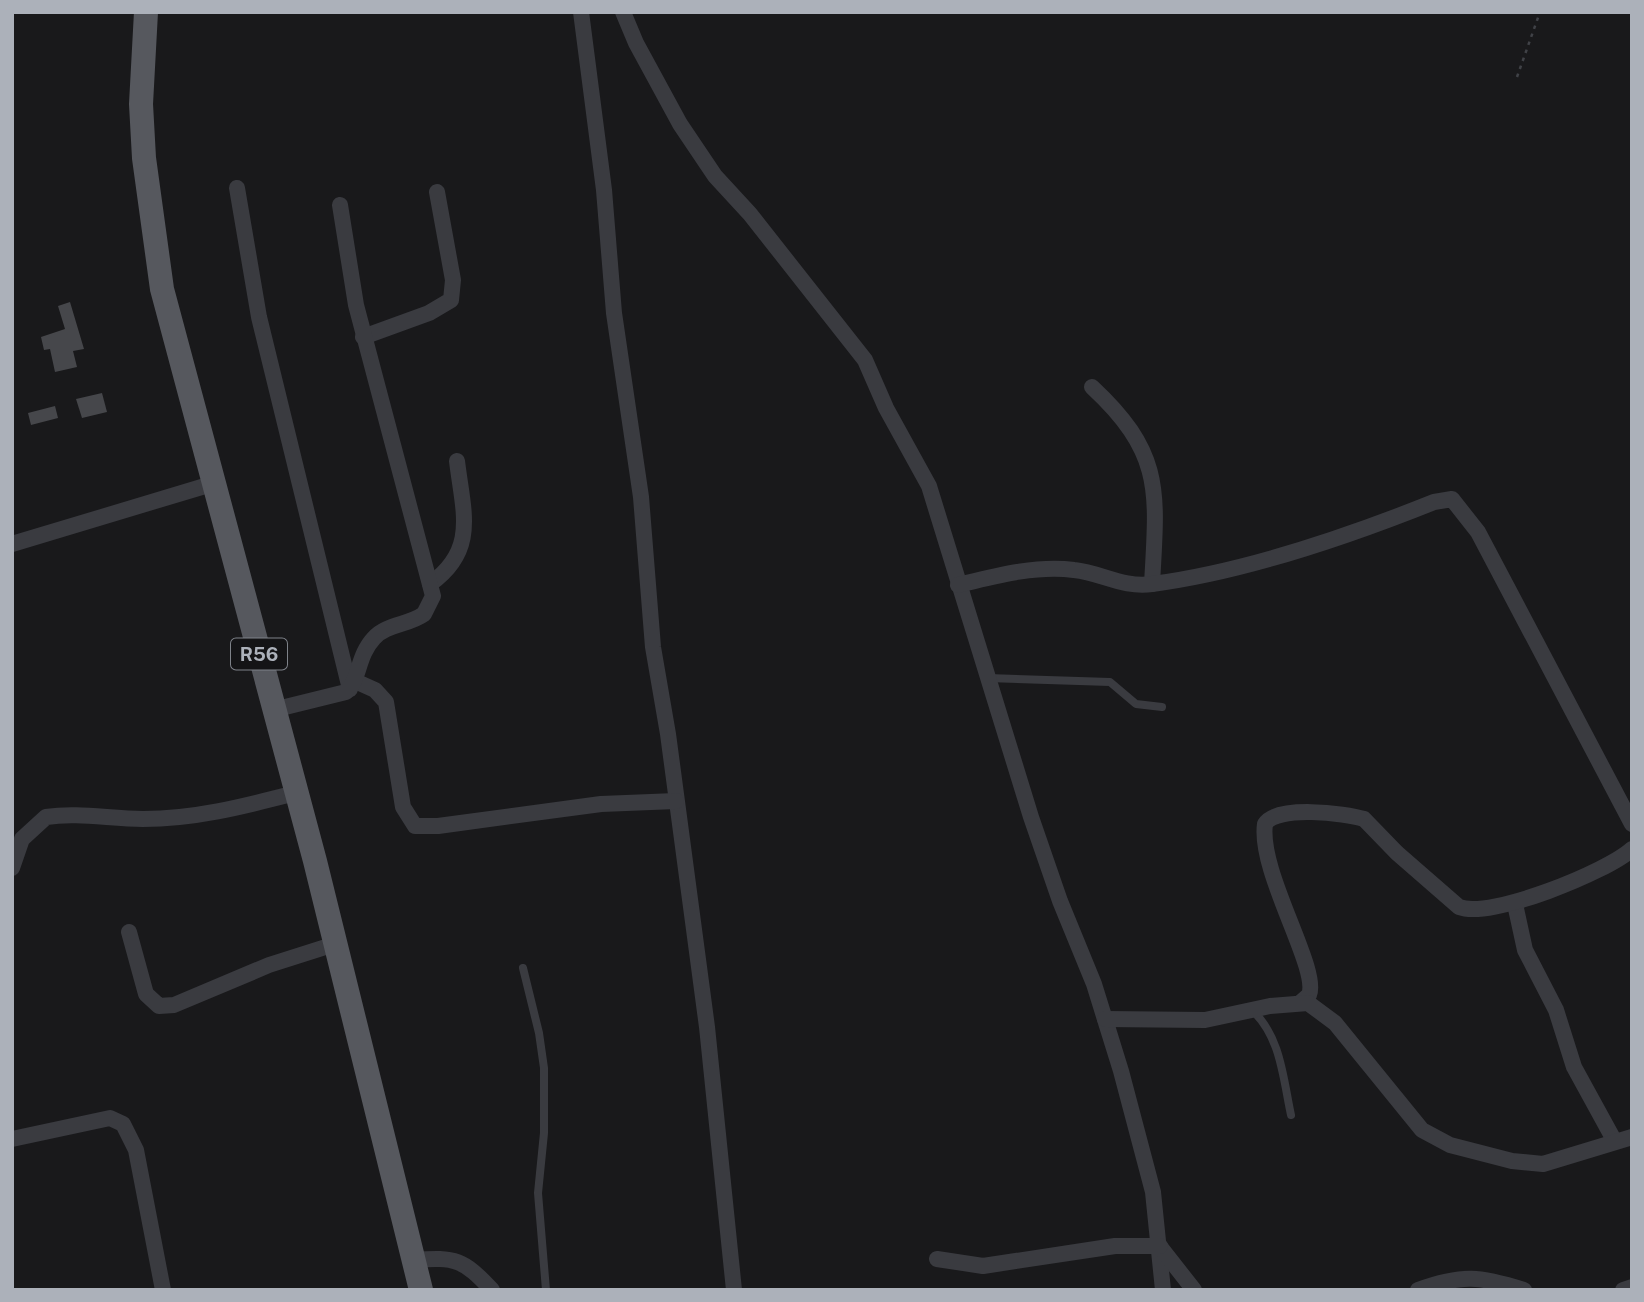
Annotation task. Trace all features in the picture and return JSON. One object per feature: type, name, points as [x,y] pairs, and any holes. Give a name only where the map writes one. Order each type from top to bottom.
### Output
[{"type":"main road","name":"R56","points":[[146,12],[141,104],[149,215],[162,289],[296,793],[421,1290]]},
{"type":"street","points":[[582,12],[604,190],[614,313],[641,497],[653,647],[668,734],[707,1027],[734,1290]]},
{"type":"street","points":[[623,12],[636,43],[680,124],[716,176],[750,214],[865,360],[886,408],[929,486],[987,678],[1056,889],[1105,1018],[1153,1192],[1163,1290]]},
{"type":"street","points":[[237,188],[259,317],[352,685]]},
{"type":"street","points":[[363,337],[429,313],[451,300],[453,281],[437,192]]},
{"type":"street","points":[[273,710],[332,698],[352,685],[358,661],[373,638],[380,632],[417,619],[429,609],[433,596],[363,337],[340,205]]},
{"type":"street","points":[[1092,387],[1127,423],[1147,457],[1155,508],[1152,584]]},
{"type":"street","points":[[430,584],[446,572],[461,550],[464,527],[457,461]]},
{"type":"street","points":[[12,544],[215,484]]},
{"type":"street","points":[[958,585],[991,577],[1059,569],[1076,570],[1117,583],[1152,584],[1279,555],[1443,499],[1452,499],[1478,532],[1632,824]]},
{"type":"street","points":[[352,685],[375,690],[386,702],[403,807],[415,826],[438,827],[601,804],[676,801]]},
{"type":"street","points":[[12,868],[22,839],[46,817],[91,815],[142,819],[201,816],[296,793]]},
{"type":"street","points":[[1301,1002],[1309,995],[1312,981],[1285,914],[1266,852],[1265,824],[1273,815],[1289,812],[1364,819],[1397,853],[1459,907],[1478,911],[1515,904],[1599,868],[1632,849]]},
{"type":"street","points":[[1515,904],[1525,950],[1556,1010],[1574,1067],[1614,1140]]},
{"type":"street","points":[[129,932],[146,994],[150,1001],[166,1007],[198,997],[269,965],[335,944]]},
{"type":"street","points":[[1105,1018],[1205,1020],[1301,1002],[1318,1009],[1335,1023],[1422,1130],[1450,1145],[1512,1161],[1543,1164],[1614,1140],[1632,1137]]},
{"type":"street","points":[[12,1139],[110,1118],[123,1124],[136,1150],[163,1290]]},
{"type":"street","points":[[937,1259],[984,1266],[1115,1246],[1160,1246]]},
{"type":"street","points":[[1160,1246],[1194,1290]]},
{"type":"street","points":[[414,1260],[458,1259],[466,1263],[492,1290]]},
{"type":"street","points":[[1418,1290],[1444,1280],[1476,1277],[1524,1290]]},
{"type":"street","points":[[1623,1290],[1632,1287]]},
{"type":"lane","points":[[987,678],[1101,681],[1115,685],[1136,704],[1162,706]]},
{"type":"lane","points":[[523,968],[539,1033],[544,1068],[544,1133],[538,1193],[546,1290]]},
{"type":"lane","points":[[1252,1010],[1270,1029],[1275,1042],[1291,1115]]},
{"type":"path","points":[[1517,77],[1540,12]]},
{"type":"building","points":[[70,302],[84,349],[73,351],[77,367],[55,372],[50,349],[44,350],[41,337],[65,329],[58,306]]},
{"type":"building","points":[[102,393],[107,412],[82,418],[76,399]]},
{"type":"building","points":[[55,406],[58,418],[31,425],[28,413]]}]
